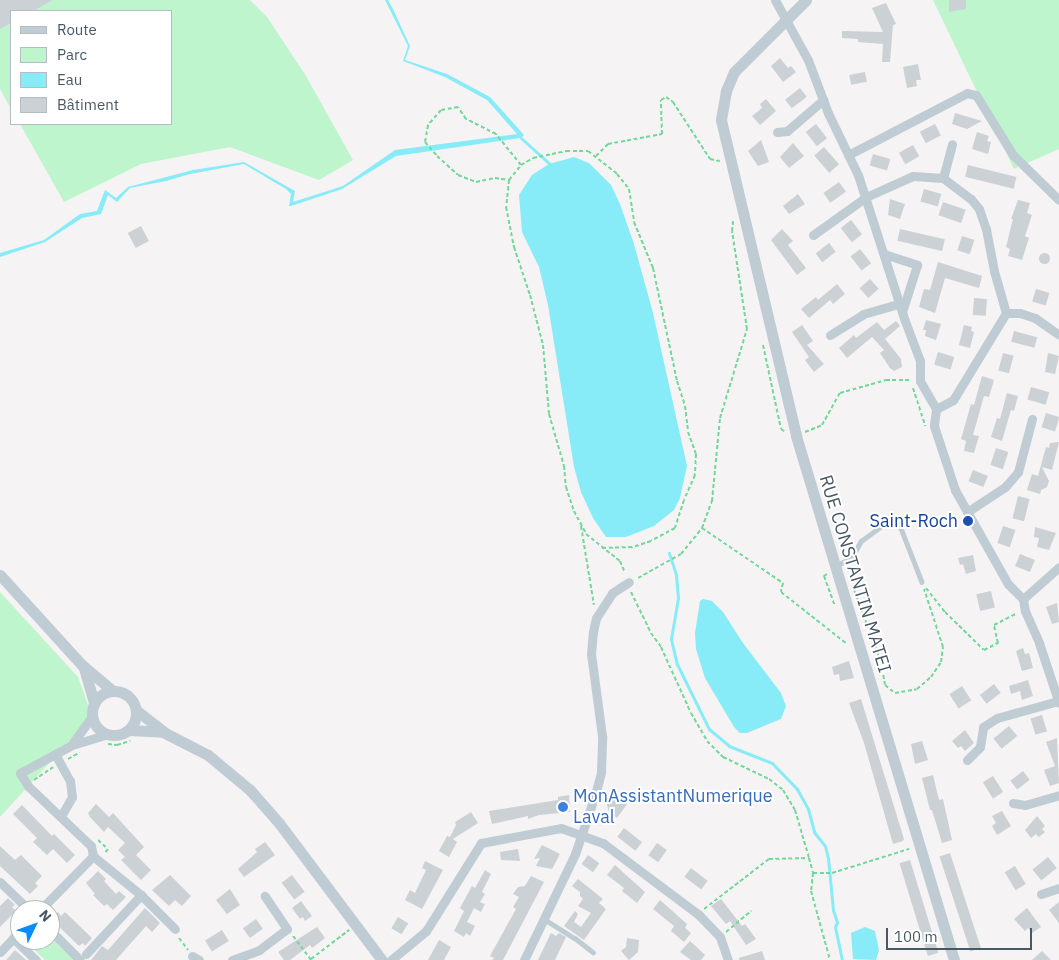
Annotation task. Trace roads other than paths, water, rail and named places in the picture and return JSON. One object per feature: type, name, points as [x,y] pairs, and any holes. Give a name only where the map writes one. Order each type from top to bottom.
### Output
[{"type":"street","points":[[775,0],[808,60],[823,100],[866,197],[900,308],[920,361],[920,381],[936,409],[934,426],[955,490],[1008,584],[1024,599],[1025,611],[1039,644],[1059,702],[997,718],[982,727],[980,747],[967,760]]},
{"type":"street","name":"RUE CONSTANTIN MATEI","points":[[806,0],[786,22],[742,62],[730,80],[723,103],[721,120],[737,194],[796,436],[954,960]]},
{"type":"street","points":[[848,155],[967,93],[976,95],[1013,155],[1059,200]]},
{"type":"street","points":[[777,132],[786,131],[823,100]]},
{"type":"street","points":[[943,178],[952,144]]},
{"type":"street","points":[[813,236],[866,197],[913,176],[943,178],[971,199],[984,219],[994,271],[1006,313],[953,400],[936,409]]},
{"type":"street","points":[[884,254],[917,265],[900,308]]},
{"type":"street","points":[[830,335],[863,314],[900,308]]},
{"type":"street","points":[[1006,313],[1020,313],[1035,318],[1059,335]]},
{"type":"street","points":[[967,512],[1005,487],[1018,472],[1032,419]]},
{"type":"street","points":[[1024,599],[1059,568]]},
{"type":"street","points":[[0,575],[82,664],[113,691]]},
{"type":"street","points":[[524,960],[575,854],[601,772],[602,736],[591,654],[596,618],[612,593],[629,582]]},
{"type":"street","points":[[82,664],[93,710],[99,729],[105,738]]},
{"type":"street","points":[[72,745],[102,695],[119,691],[130,698],[136,710],[165,733],[208,755],[250,790],[279,822],[382,960]]},
{"type":"street","points":[[131,735],[136,710]]},
{"type":"street","points":[[165,733],[122,734],[72,745],[20,772],[28,786],[91,846],[93,856],[141,895],[175,928]]},
{"type":"street","points":[[55,754],[70,781],[72,797],[61,816]]},
{"type":"street","points":[[1013,803],[1025,805],[1059,795]]},
{"type":"street","points":[[391,960],[426,931],[481,843],[560,828],[603,843],[698,914],[720,937],[727,960]]},
{"type":"street","points":[[50,900],[93,856]]},
{"type":"street","points":[[0,882],[19,900]]},
{"type":"street","points":[[1041,894],[1059,888]]},
{"type":"street","points":[[60,938],[83,957],[141,895]]},
{"type":"street","points":[[232,960],[259,950],[287,929],[265,896]]},
{"type":"street","points":[[0,952],[10,941]]},
{"type":"street","points":[[26,950],[36,960]]},
{"type":"lane","points":[[834,567],[852,558],[861,541],[883,525],[899,523],[922,582]]},
{"type":"lane","points":[[544,918],[593,952]]},
{"type":"water","points":[[385,0],[388,0],[393,9],[410,46],[405,60],[447,74],[490,97],[524,135],[521,138],[396,156],[342,189],[291,206],[289,206],[291,194],[286,189],[244,164],[190,174],[130,188],[117,202],[108,195],[101,214],[82,218],[45,242],[0,257],[0,253],[44,240],[80,214],[97,211],[105,190],[116,198],[128,187],[193,170],[244,162],[295,191],[293,202],[343,186],[395,150],[517,134],[487,100],[445,77],[403,61],[408,46]]},
{"type":"water","points":[[574,157],[589,163],[611,185],[620,204],[634,244],[653,313],[687,466],[680,498],[674,510],[654,526],[626,537],[606,537],[593,518],[581,492],[574,467],[548,305],[539,267],[522,232],[519,195],[532,175],[549,164]]},
{"type":"water","points":[[703,599],[712,601],[723,612],[743,643],[781,693],[786,706],[781,719],[747,733],[740,733],[734,727],[705,678],[696,649],[695,633],[700,601]]},
{"type":"water","points":[[865,927],[875,931],[879,950],[876,960],[853,959],[851,933]]},
{"type":"waterway","points":[[521,138],[552,166]]},
{"type":"waterway","points":[[669,553],[676,575],[678,598],[671,639],[677,664],[709,729],[729,746],[772,763],[797,789],[808,809],[814,832],[825,846],[833,910],[837,922],[835,927],[842,960]]},
{"type":"place","name":"Saint-Roch","points":[[968,521]]},
{"type":"place","name":"MonAssistantNumerique Laval","points":[[563,807]]}]
